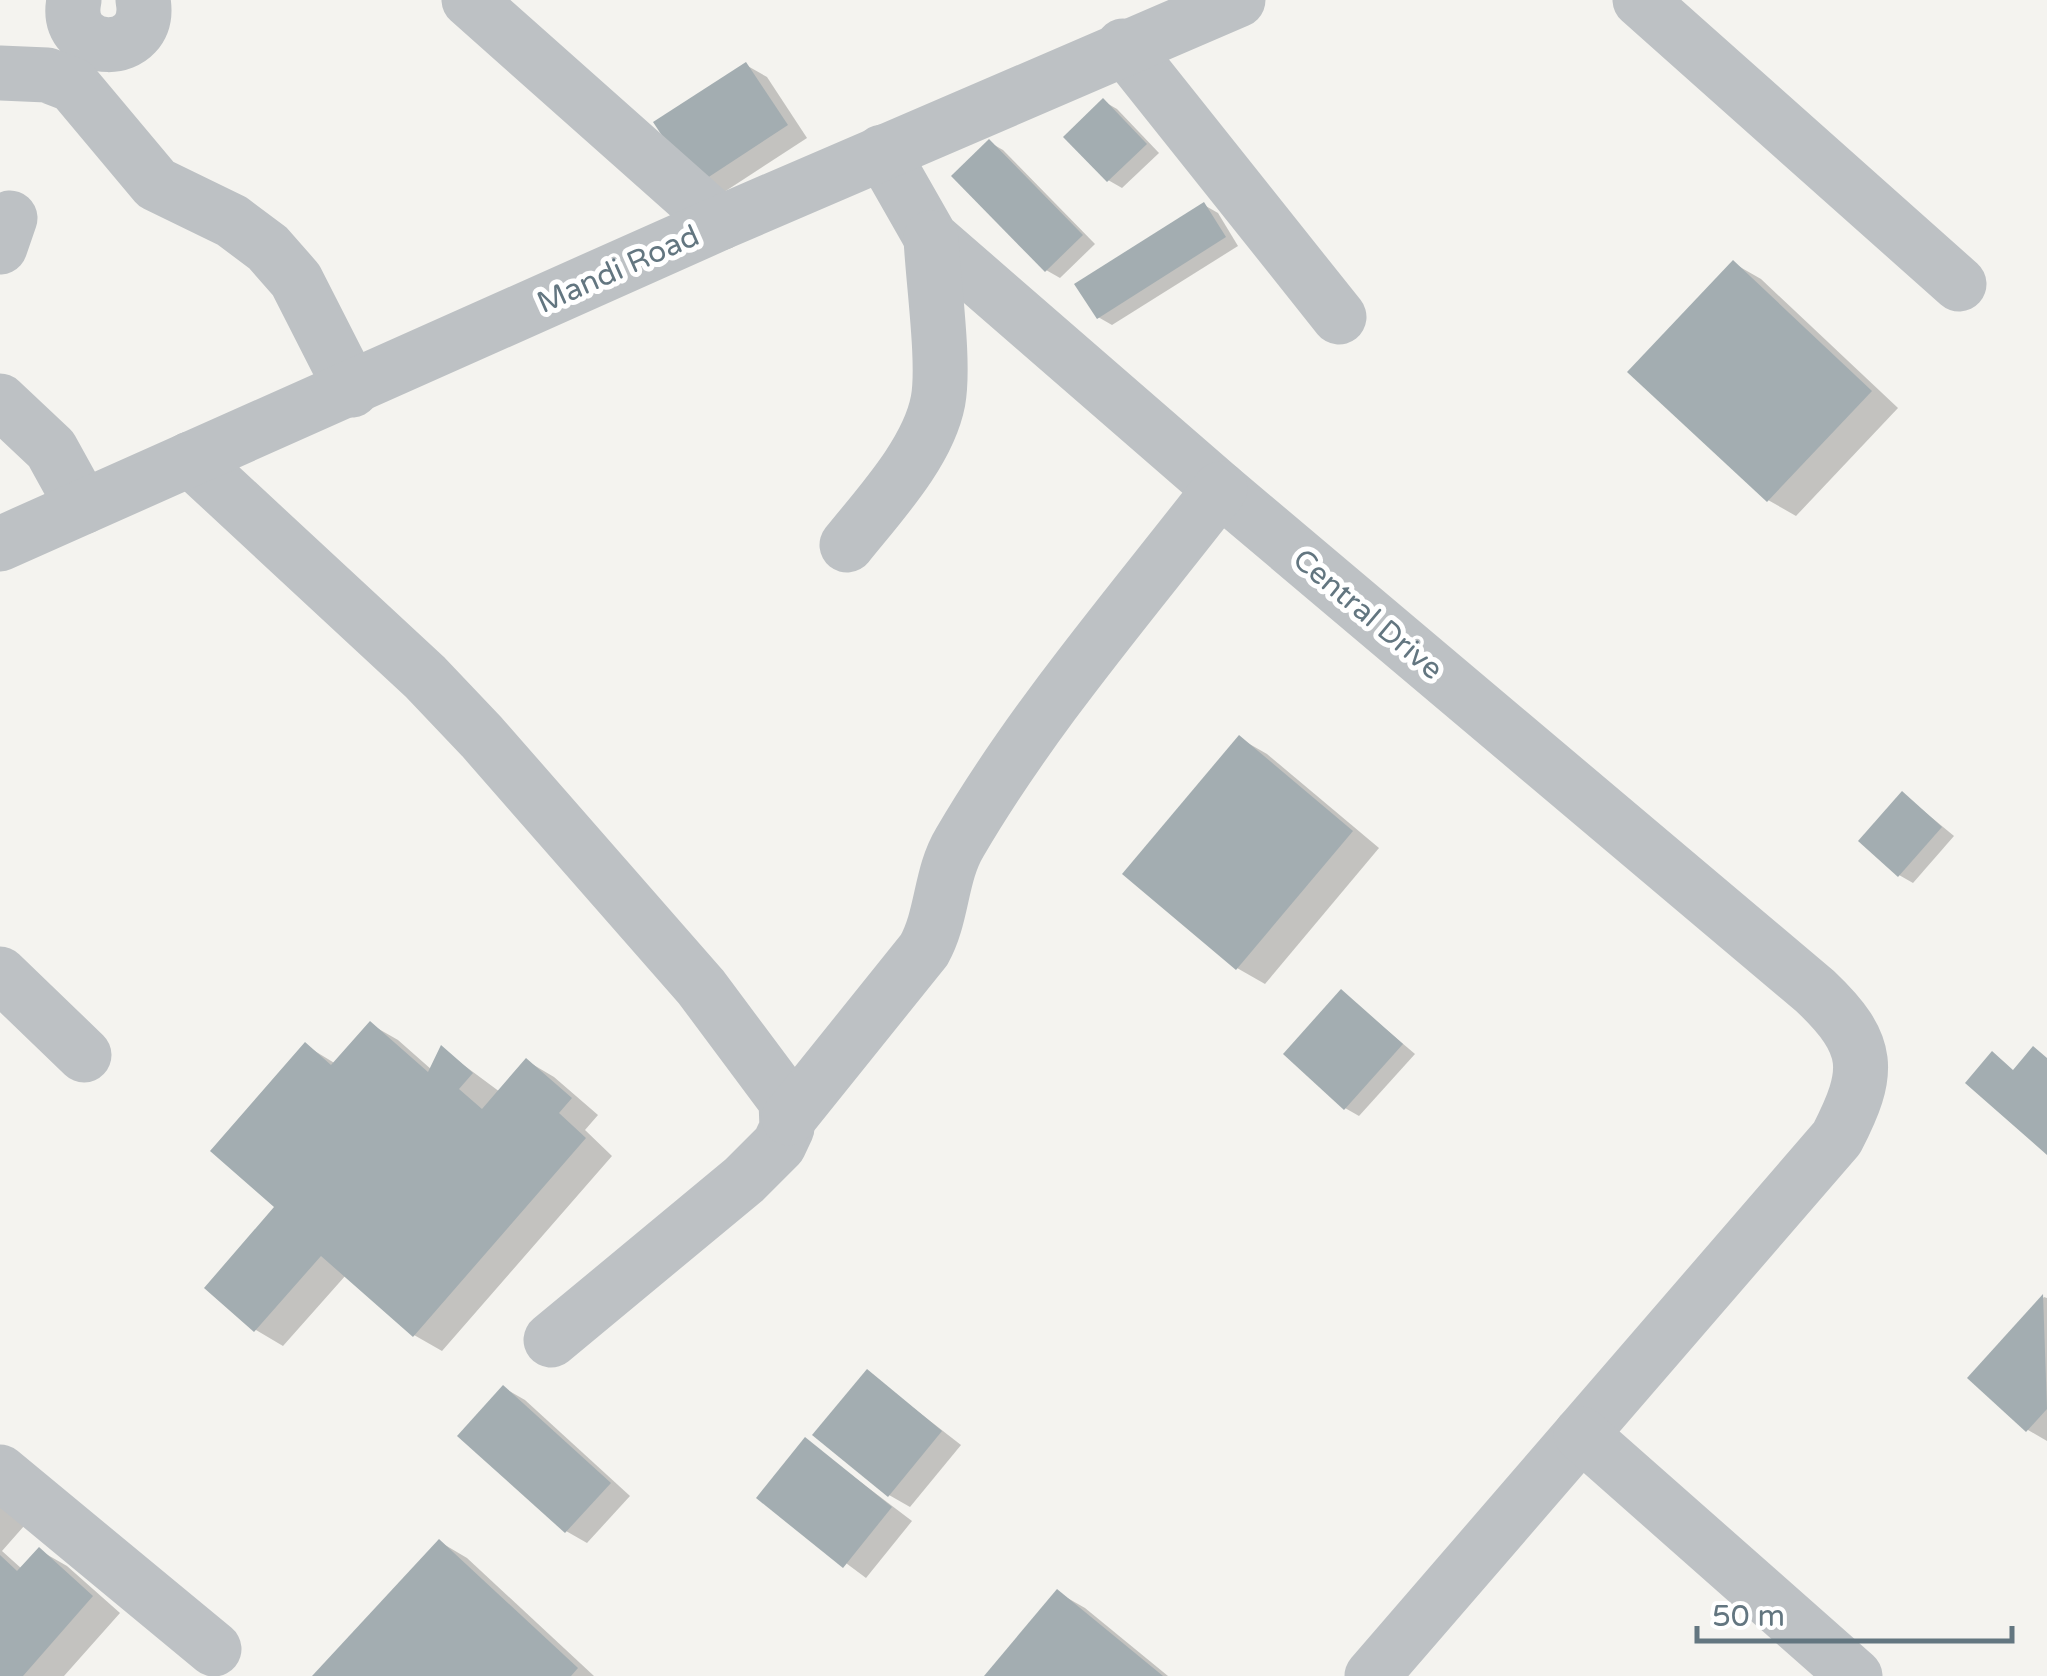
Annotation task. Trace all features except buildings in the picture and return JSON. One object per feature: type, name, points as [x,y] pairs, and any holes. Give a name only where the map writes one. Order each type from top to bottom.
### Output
[{"type":"street","points":[[0,73],[47,76],[82,44],[109,47],[131,40],[143,20],[142,0]]},
{"type":"street","points":[[469,0],[720,223]]},
{"type":"street","name":"Mandi Road","points":[[0,544],[882,152],[1147,24],[1238,0]]},
{"type":"street","points":[[1640,0],[1960,284]]},
{"type":"street","points":[[1147,24],[1339,317]]},
{"type":"street","points":[[82,44],[156,184],[232,221],[268,248],[296,280],[352,390]]},
{"type":"street","name":"Central Drive","points":[[882,152],[932,238],[1220,490],[1816,991],[1840,1015],[1861,1051],[1862,1086],[1837,1138],[1581,1434]]},
{"type":"street","points":[[846,545],[917,448],[936,411],[939,380],[932,238]]},
{"type":"street","points":[[0,401],[51,449],[83,507]]},
{"type":"street","points":[[190,459],[425,677],[522,781],[701,987],[778,1086],[788,1118]]},
{"type":"street","points":[[552,1340],[744,1180],[779,1146],[788,1118],[924,950],[935,930],[950,859],[1022,746],[1220,490]]},
{"type":"street","points":[[0,974],[84,1055]]},
{"type":"street","points":[[1372,1676],[1581,1434],[1854,1676]]},
{"type":"street","points":[[0,1472],[214,1650]]}]
